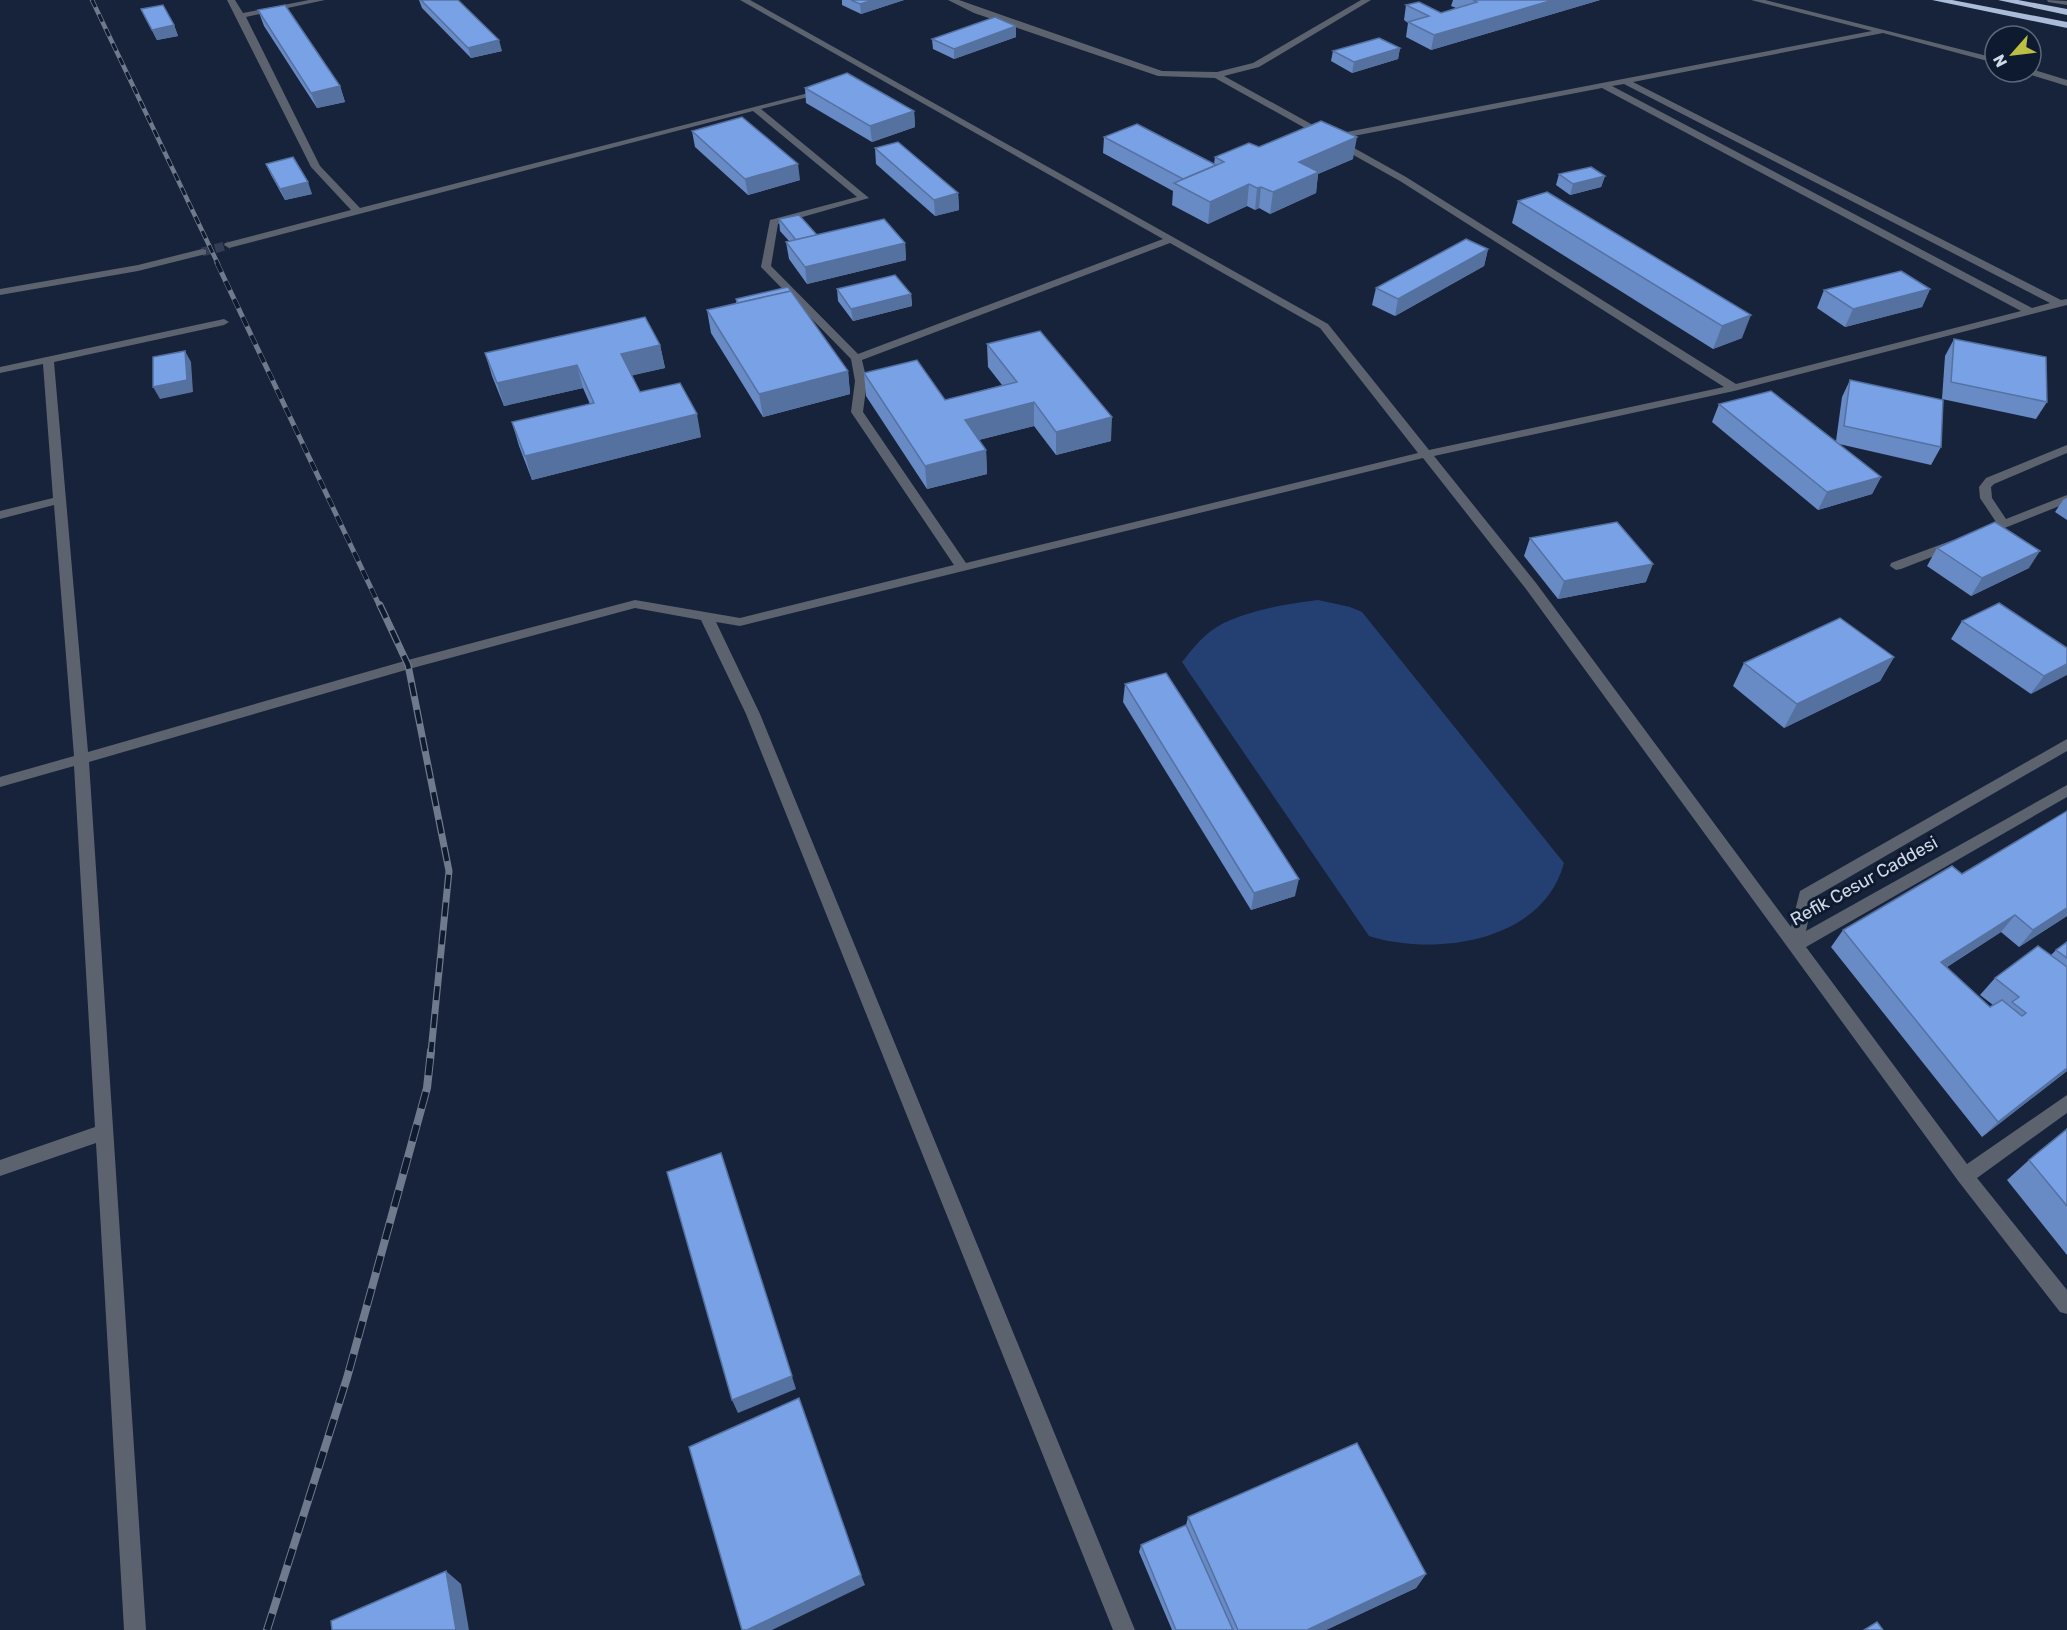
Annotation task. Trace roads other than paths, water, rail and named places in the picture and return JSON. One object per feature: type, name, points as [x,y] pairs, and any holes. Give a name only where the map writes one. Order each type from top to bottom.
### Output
[{"type":"highway","points":[[1937,0],[2067,26]]},
{"type":"highway","points":[[2003,0],[2067,12]]},
{"type":"street","points":[[231,0],[316,167],[358,212]]},
{"type":"street","points":[[241,16],[321,0]]},
{"type":"street","points":[[744,0],[872,78],[1324,326],[1531,586],[1965,1176],[2067,1305]]},
{"type":"street","points":[[952,0],[977,11],[1161,74],[1217,75],[1257,65],[1368,0]]},
{"type":"street","points":[[1755,0],[1883,31],[1983,59]]},
{"type":"street","points":[[2051,0],[2067,3]]},
{"type":"street","points":[[1330,138],[1883,31]]},
{"type":"street","points":[[1217,75],[1403,179],[1734,388]]},
{"type":"street","points":[[2043,76],[2067,83]]},
{"type":"street","points":[[1625,81],[2063,303]]},
{"type":"street","points":[[1603,85],[2032,312]]},
{"type":"street","points":[[229,245],[833,88]]},
{"type":"street","points":[[754,108],[864,198],[773,222],[766,267],[856,357],[861,381],[857,412],[962,567]]},
{"type":"street","points":[[856,357],[1170,240]]},
{"type":"street","points":[[0,292],[138,268],[202,252]]},
{"type":"street","points":[[0,782],[408,665],[635,604],[740,622],[1427,454],[1734,388],[2063,303]]},
{"type":"street","points":[[0,370],[224,322]]},
{"type":"street","points":[[48,359],[81,757],[135,1630]]},
{"type":"street","points":[[2003,524],[1986,498],[1984,487],[1990,481],[2067,449]]},
{"type":"street","points":[[1896,566],[2067,499]]},
{"type":"street","points":[[0,515],[60,500]]},
{"type":"street","points":[[706,616],[753,714],[1124,1630]]},
{"type":"street","name":"Refik Cesur Caddesi","points":[[1795,945],[1806,895],[2067,744]]},
{"type":"street","name":"Refik Cesur Caddesi","points":[[1795,945],[2067,790]]},
{"type":"street","points":[[1965,1176],[2067,1103]]},
{"type":"street","points":[[0,1168],[105,1132]]},
{"type":"tunnel","points":[[202,252],[229,245]]},
{"type":"railway","points":[[92,0],[218,264]]},
{"type":"railway","points":[[217,263],[380,607]]},
{"type":"railway","points":[[380,605],[408,665],[449,871],[431,1052]]},
{"type":"railway","points":[[267,1630],[347,1378],[427,1088],[431,1051]]}]
